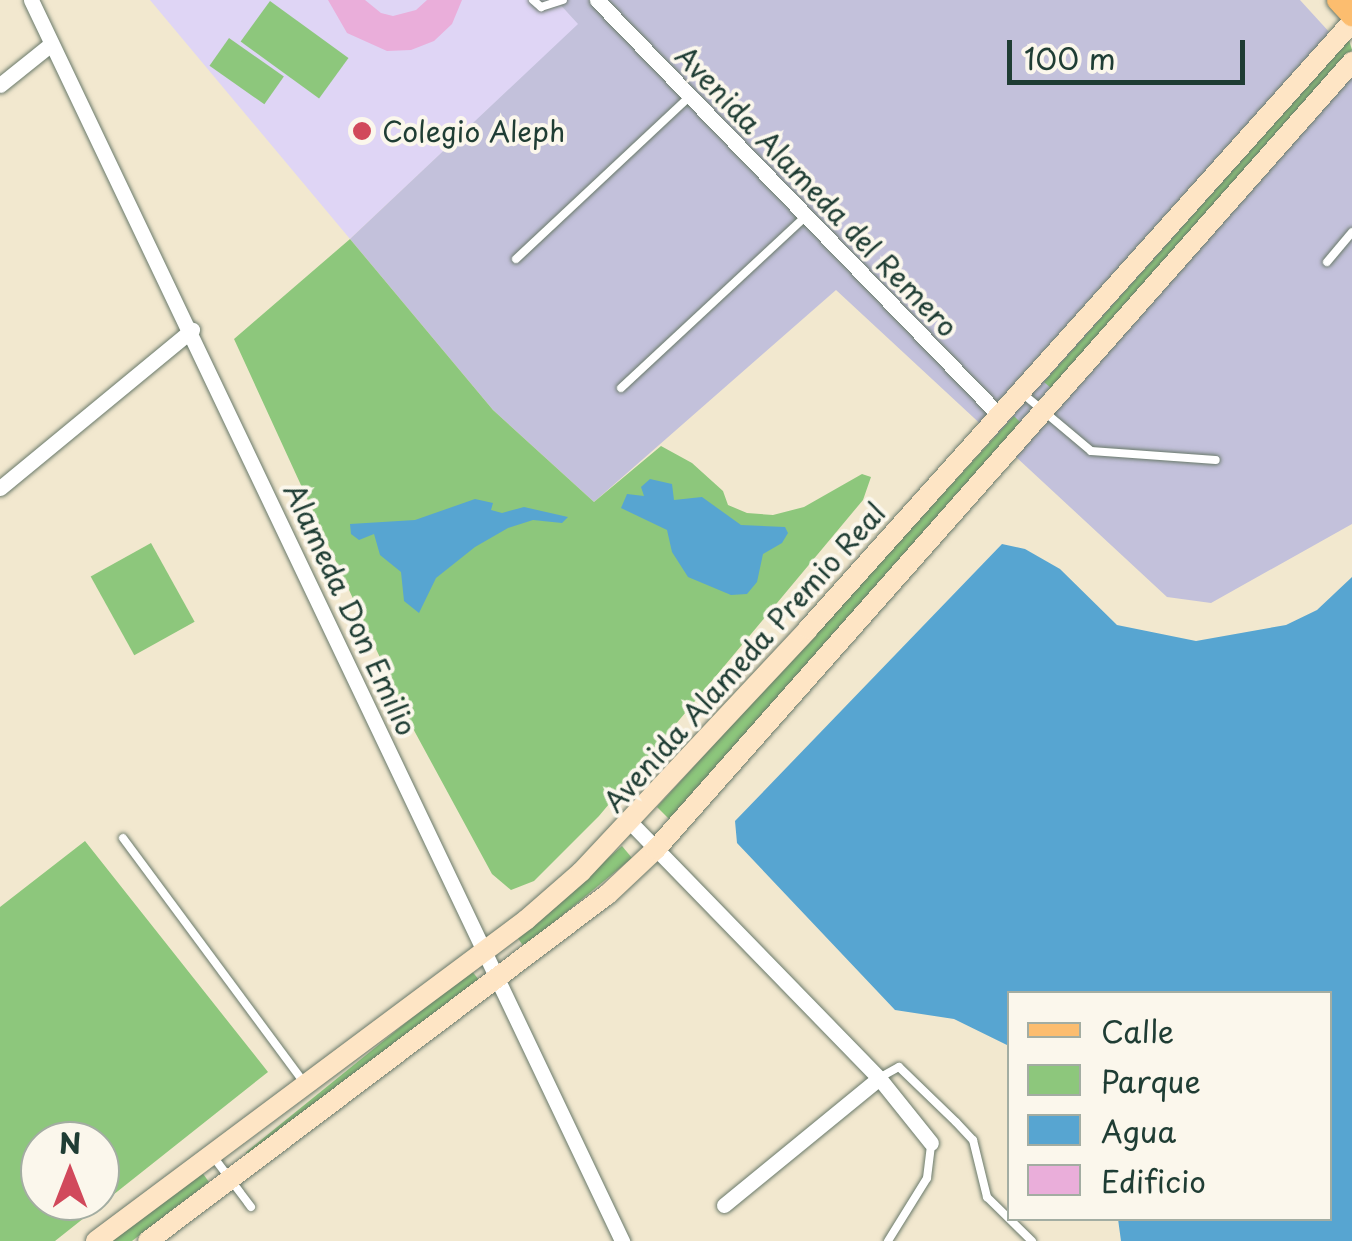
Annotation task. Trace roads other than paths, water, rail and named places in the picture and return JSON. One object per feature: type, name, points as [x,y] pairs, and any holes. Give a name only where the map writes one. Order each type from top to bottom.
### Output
[{"type":"main road","points":[[1338,0],[1352,18]]},
{"type":"street","name":"Alameda Don Emilio","points":[[31,0],[192,330],[622,1241]]},
{"type":"street","name":"Avenida Alameda del Remero","points":[[597,0],[1000,416]]},
{"type":"street","name":"Avenida Alameda Premio Real","points":[[96,1241],[484,951],[582,872],[631,823],[1000,416],[1352,18]]},
{"type":"street","points":[[0,85],[51,44]]},
{"type":"street","points":[[148,1241],[608,894],[656,849],[1045,413],[1345,85],[1352,62]]},
{"type":"street","points":[[0,488],[192,330]]},
{"type":"street","points":[[631,823],[880,1078],[932,1143]]},
{"type":"street","points":[[724,1205],[880,1078]]},
{"type":"lane","points":[[533,0],[541,7],[563,0]]},
{"type":"lane","points":[[516,259],[690,96]]},
{"type":"lane","points":[[621,388],[806,216]]},
{"type":"lane","points":[[1327,262],[1352,232]]},
{"type":"lane","points":[[1021,392],[1091,451],[1216,460]]},
{"type":"lane","points":[[123,838],[305,1084]]},
{"type":"lane","points":[[880,1078],[899,1067],[973,1140],[987,1197],[1007,1217]]},
{"type":"lane","points":[[888,1241],[927,1178],[932,1143]]},
{"type":"lane","points":[[212,1154],[252,1207]]},
{"type":"lane","points":[[1012,1221],[1032,1241]]},
{"type":"water","points":[[650,479],[672,484],[674,500],[702,497],[741,525],[785,527],[788,533],[782,543],[763,554],[757,582],[747,594],[731,595],[688,577],[672,552],[667,530],[621,508],[627,494],[644,496],[641,487]]},
{"type":"water","points":[[475,499],[493,503],[491,510],[502,513],[524,507],[568,517],[562,523],[533,520],[508,528],[475,547],[436,578],[419,613],[404,601],[401,572],[380,555],[374,534],[359,540],[351,534],[350,524],[415,520]]},
{"type":"water","points":[[1002,544],[1025,549],[1060,569],[1117,625],[1196,641],[1286,625],[1317,610],[1352,577],[1352,1241],[1121,1241],[1118,1221],[1332,1221],[1332,991],[1007,991],[1007,1045],[954,1019],[895,1010],[737,843],[735,821]]},
{"type":"place","name":"Colegio Aleph","points":[[362,131]]}]
